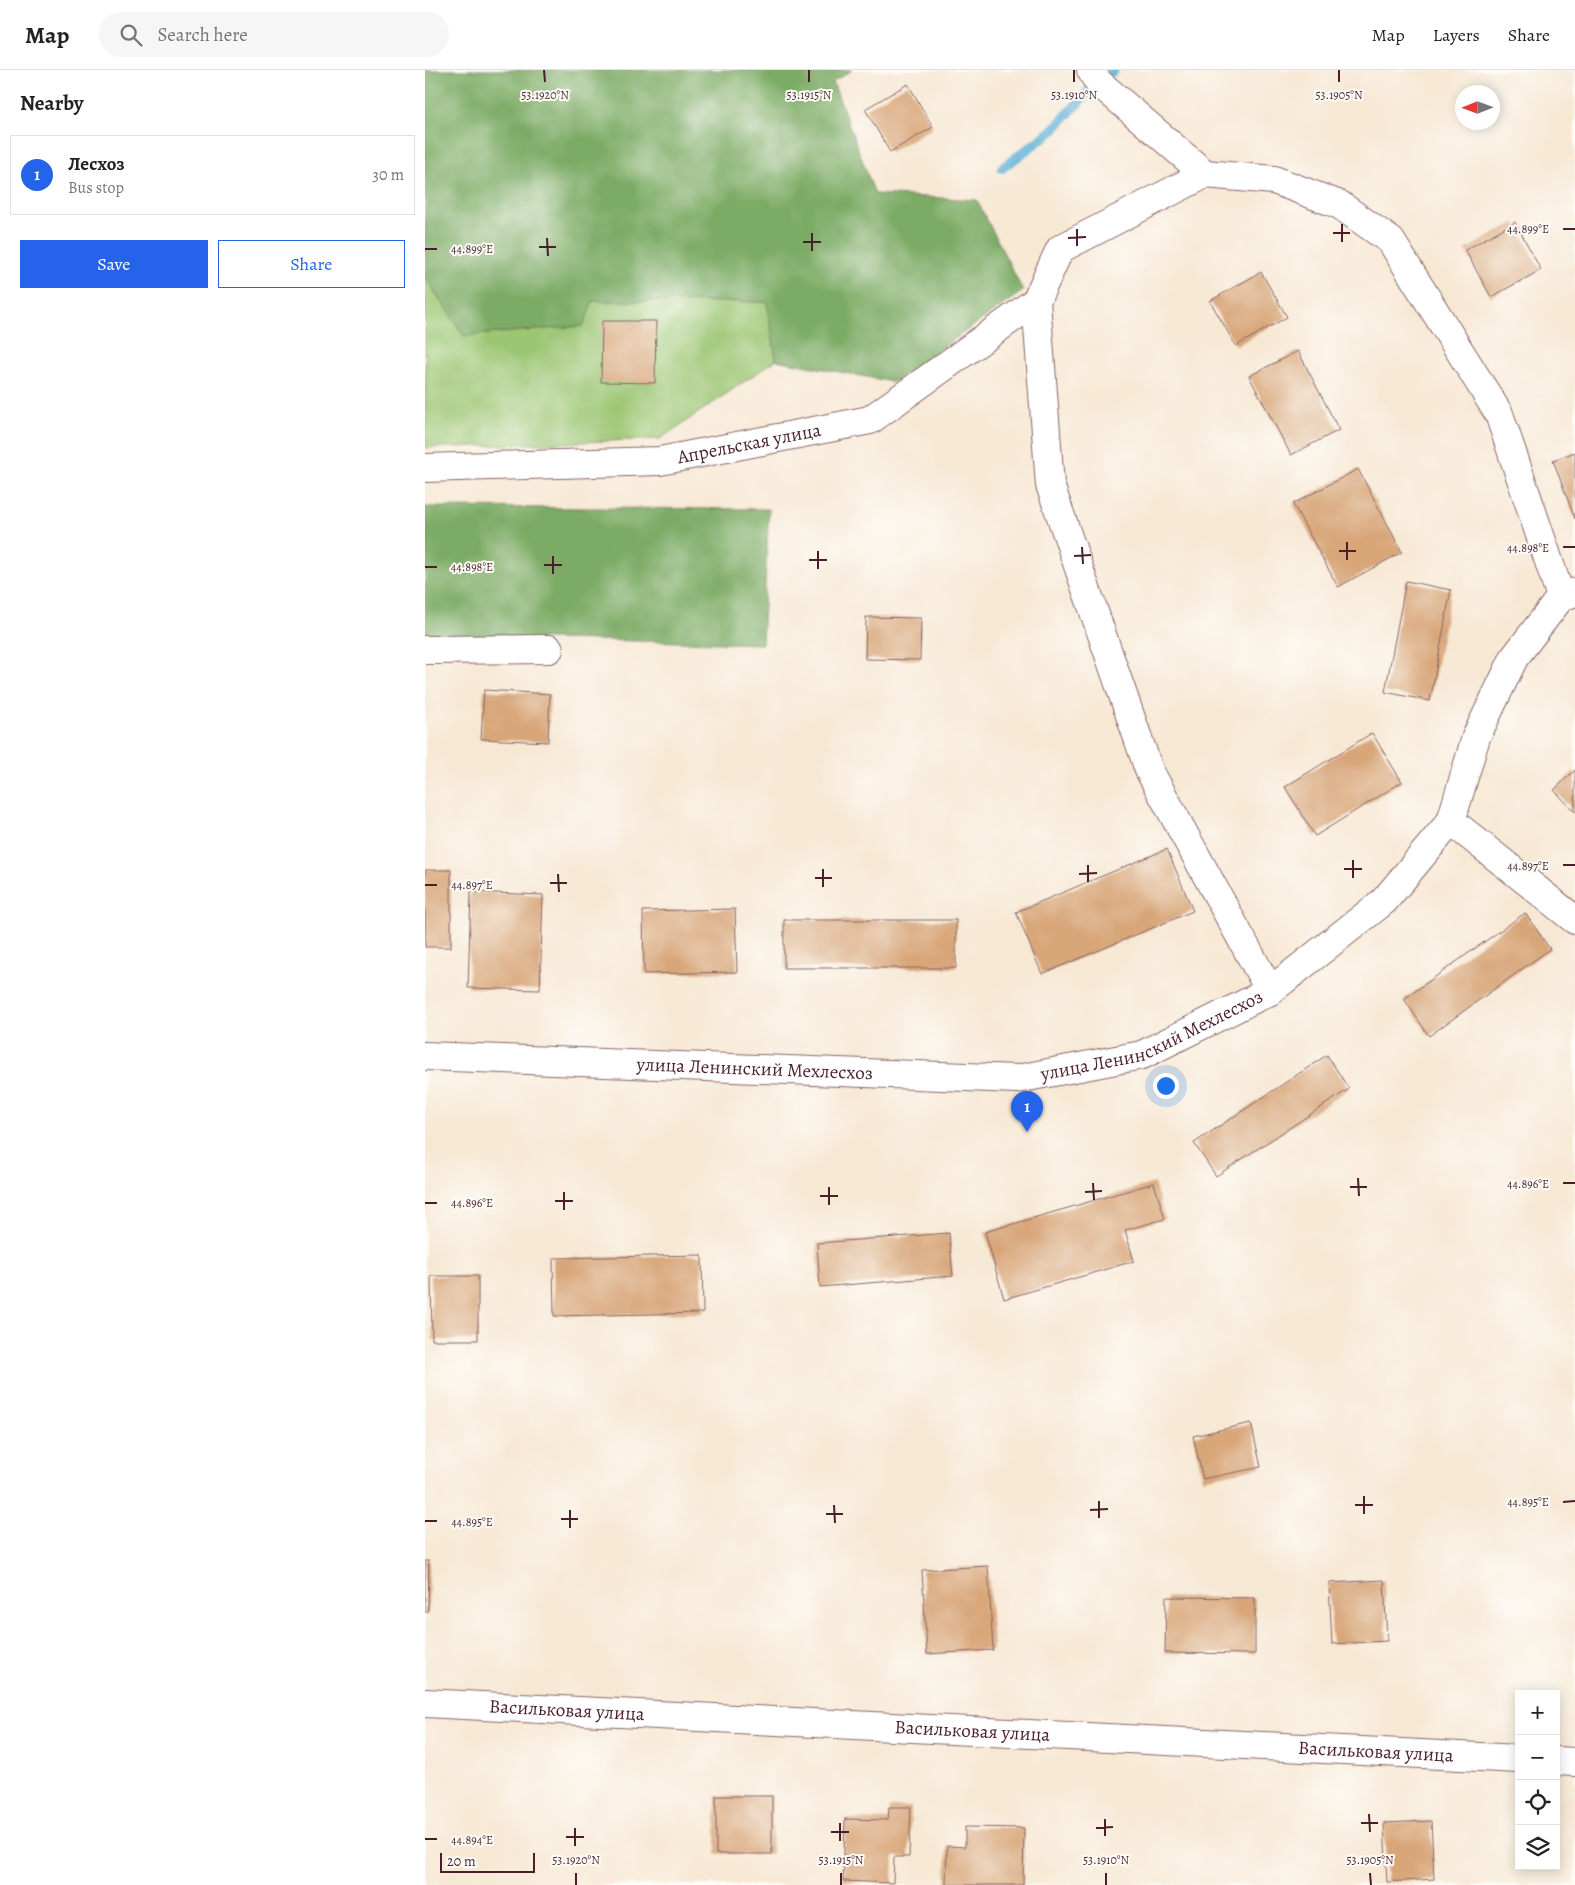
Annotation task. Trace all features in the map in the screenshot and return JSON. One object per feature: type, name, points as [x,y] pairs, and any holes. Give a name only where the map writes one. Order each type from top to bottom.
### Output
[{"type":"street","points":[[1091,70],[1097,82],[1205,174]]},
{"type":"street","points":[[1270,991],[1149,770],[1050,485],[1036,301],[1060,249],[1205,174],[1273,180],[1340,205],[1391,241],[1499,414],[1568,595]]},
{"type":"street","name":"Апрельская улица","points":[[425,468],[660,462],[870,420],[1036,301]]},
{"type":"street","name":"улица Ленинский Мехлесхоз","points":[[425,1056],[1017,1079],[1142,1055],[1270,991],[1384,901],[1451,821],[1476,737],[1514,658],[1568,595]]},
{"type":"street","points":[[425,650],[549,648]]},
{"type":"street","points":[[1451,821],[1575,920]]},
{"type":"street","name":"Васильковая улица","points":[[425,1703],[1515,1759]]},
{"type":"street","points":[[1560,1761],[1575,1762]]},
{"type":"green space","points":[[425,70],[852,70],[833,82],[875,194],[977,200],[1023,291],[893,382],[776,360],[767,302],[593,301],[583,326],[464,336],[425,277]]},
{"type":"green space","points":[[425,277],[464,336],[592,301],[768,302],[776,360],[660,439],[425,448]]},
{"type":"green space","points":[[425,507],[769,509],[762,644],[425,636]]},
{"type":"building","points":[[908,84],[933,127],[890,152],[865,109]]},
{"type":"building","points":[[1515,222],[1541,270],[1491,297],[1465,250]]},
{"type":"building","points":[[1261,272],[1287,317],[1236,346],[1210,301]]},
{"type":"building","points":[[602,321],[656,321],[655,383],[601,382]]},
{"type":"building","points":[[1298,351],[1339,430],[1291,455],[1249,376]]},
{"type":"building","points":[[1575,452],[1575,519],[1553,460]]},
{"type":"building","points":[[1358,469],[1402,552],[1338,587],[1293,504]]},
{"type":"building","points":[[1406,581],[1451,590],[1430,701],[1385,692]]},
{"type":"building","points":[[866,617],[921,618],[920,660],[865,659]]},
{"type":"building","points":[[484,690],[550,694],[548,742],[481,739]]},
{"type":"building","points":[[1372,733],[1402,782],[1315,836],[1285,787]]},
{"type":"building","points":[[1575,770],[1575,812],[1554,790]]},
{"type":"building","points":[[1167,849],[1193,911],[1042,974],[1016,912]]},
{"type":"building","points":[[425,870],[451,870],[451,947],[425,947]]},
{"type":"building","points":[[471,892],[543,895],[540,990],[468,988]]},
{"type":"building","points":[[735,909],[737,972],[644,974],[643,911]]},
{"type":"building","points":[[1525,913],[1550,949],[1429,1036],[1404,999]]},
{"type":"building","points":[[784,920],[956,920],[956,968],[784,968]]},
{"type":"building","points":[[1327,1055],[1349,1089],[1216,1176],[1194,1143]]},
{"type":"building","points":[[1154,1183],[1165,1219],[1125,1230],[1134,1261],[1004,1299],[985,1232]]},
{"type":"building","points":[[949,1233],[953,1276],[820,1287],[817,1243]]},
{"type":"building","points":[[702,1255],[703,1313],[554,1316],[553,1258]]},
{"type":"building","points":[[431,1276],[478,1276],[478,1340],[432,1340]]},
{"type":"building","points":[[1251,1423],[1261,1467],[1203,1479],[1193,1436]]},
{"type":"building","points":[[425,1561],[429,1561],[428,1612],[425,1612]]},
{"type":"building","points":[[988,1566],[993,1650],[927,1654],[922,1570]]},
{"type":"building","points":[[1384,1580],[1387,1641],[1332,1644],[1329,1583]]},
{"type":"building","points":[[1166,1597],[1255,1598],[1255,1654],[1165,1653]]},
{"type":"building","points":[[716,1796],[772,1796],[772,1854],[716,1854]]},
{"type":"building","points":[[889,1807],[911,1807],[909,1857],[894,1857],[893,1883],[843,1881],[845,1819],[888,1820]]},
{"type":"building","points":[[1431,1821],[1434,1879],[1387,1882],[1384,1823]]},
{"type":"building","points":[[965,1827],[1024,1828],[1023,1885],[946,1885],[947,1846],[965,1847]]},
{"type":"waterway","points":[[1002,168],[1052,131],[1090,90]]},
{"type":"place","name":"Лесхоз","points":[[1027,1132]]}]
